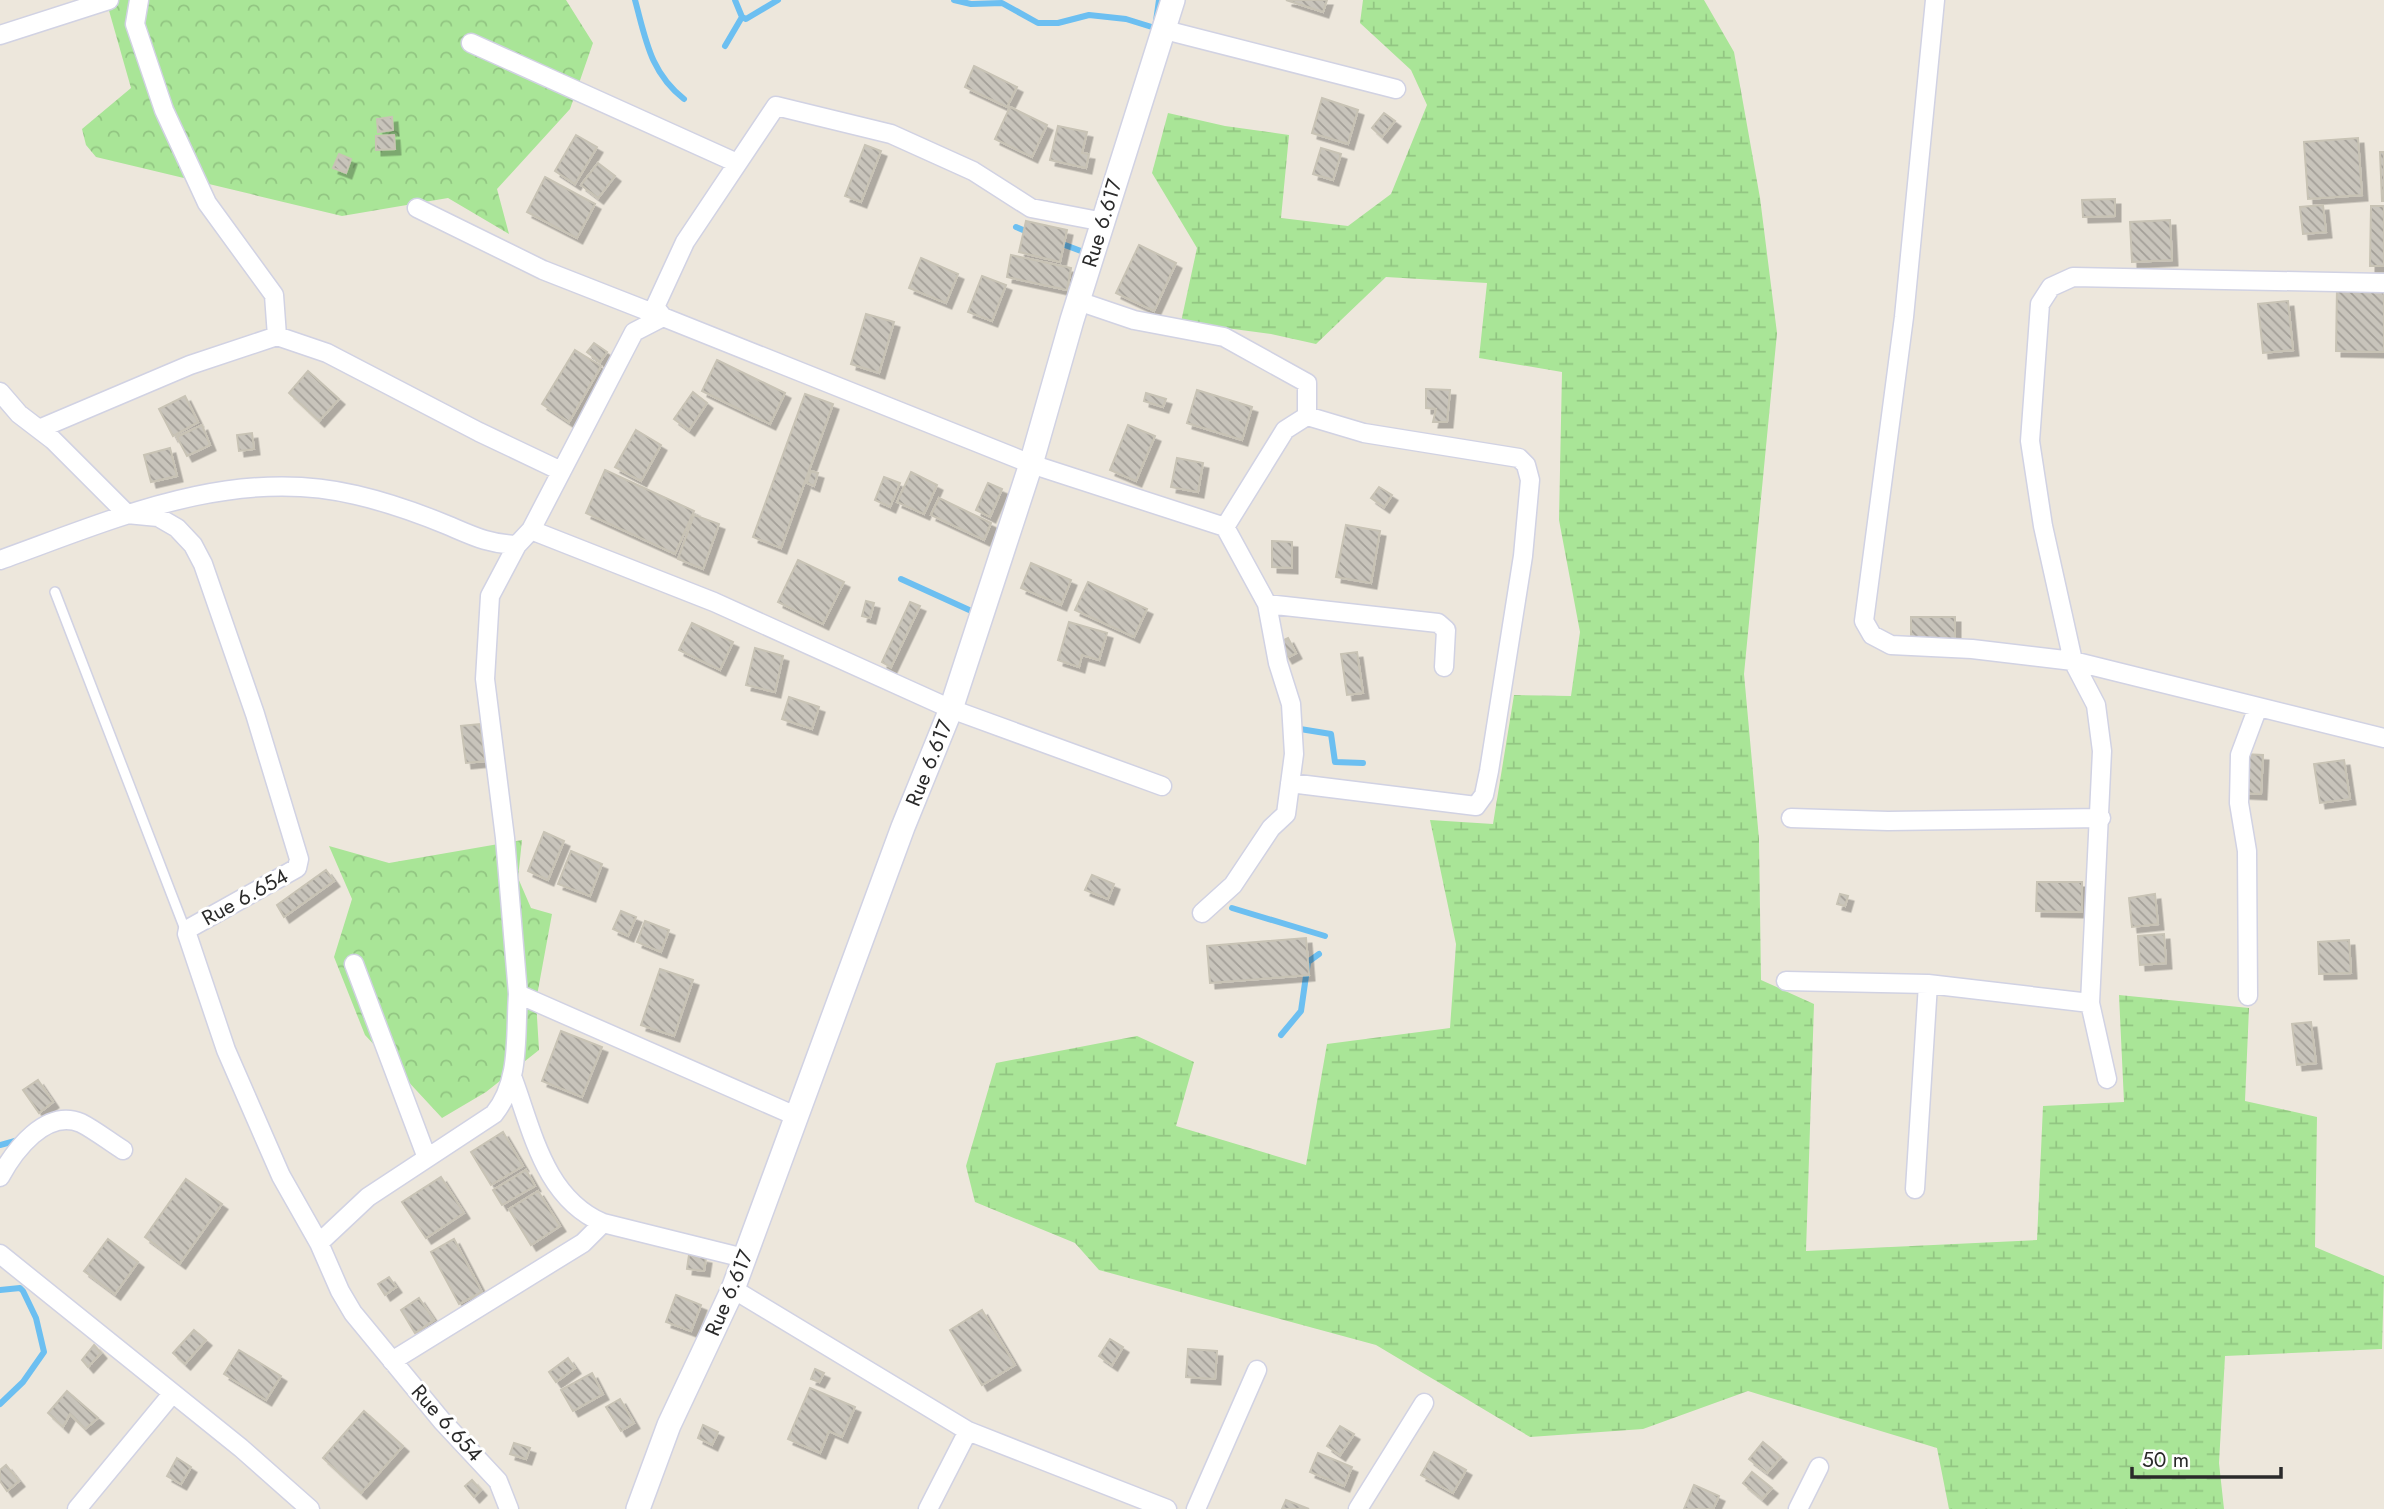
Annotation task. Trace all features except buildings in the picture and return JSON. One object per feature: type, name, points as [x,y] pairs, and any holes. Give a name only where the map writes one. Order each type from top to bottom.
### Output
[{"type":"street","points":[[0,35],[109,0]]},
{"type":"street","points":[[139,0],[135,24],[164,110],[207,203],[274,295],[277,336]]},
{"type":"street","name":"Rue 6.617","points":[[638,1509],[669,1425],[733,1289],[903,827],[951,709],[1031,464],[1078,301],[1173,0]]},
{"type":"street","points":[[1935,0],[1904,317],[1864,621],[1872,635],[1891,645],[1972,649],[2073,662],[2384,738]]},
{"type":"street","points":[[1165,30],[1396,89]]},
{"type":"street","points":[[471,43],[737,163]]},
{"type":"street","points":[[663,317],[655,307],[685,242],[776,106],[891,134],[973,171],[1031,208],[1104,222]]},
{"type":"street","points":[[417,208],[543,270],[1031,464],[1226,527],[1267,604],[1278,663],[1292,704],[1294,754],[1286,814],[1271,828],[1233,885],[1202,913]]},
{"type":"street","points":[[2107,1079],[2090,1003],[2101,818],[2102,751],[2096,705],[2073,662],[2043,526],[2030,441],[2040,304],[2051,287],[2073,277],[2384,283]]},
{"type":"street","points":[[1078,301],[1134,320],[1224,337],[1307,383],[1307,416]]},
{"type":"street","points":[[319,1243],[368,1197],[494,1114],[508,1094],[513,1079],[518,994],[505,838],[485,679],[490,596],[517,545],[531,530],[634,332],[663,317]]},
{"type":"street","points":[[38,429],[190,366],[277,336],[327,353],[561,471]]},
{"type":"street","points":[[0,393],[127,514]]},
{"type":"street","points":[[1226,527],[1285,430],[1307,416],[1364,433],[1519,458],[1526,465],[1531,480],[1523,555],[1489,771],[1484,795],[1476,806],[1290,783]]},
{"type":"street","points":[[0,560],[127,514],[226,489],[288,485],[359,496],[444,524],[490,544],[517,545]]},
{"type":"street","name":"Rue 6.654","points":[[127,514],[158,517],[177,528],[193,545],[203,564],[255,714],[299,859],[297,868],[188,929],[187,934],[226,1051],[281,1176],[319,1243],[353,1313],[442,1421],[498,1481],[509,1509]]},
{"type":"street","points":[[531,530],[714,602],[951,709],[1162,786]]},
{"type":"street","points":[[1267,604],[1438,623],[1446,630],[1444,667]]},
{"type":"street","points":[[2248,996],[2247,851],[2239,803],[2240,755],[2258,707]]},
{"type":"street","points":[[1791,818],[1888,821],[2101,818]]},
{"type":"street","points":[[354,964],[427,1158]]},
{"type":"street","points":[[1786,981],[1928,984],[2090,1003]]},
{"type":"street","points":[[1915,1189],[1928,984]]},
{"type":"street","points":[[518,994],[797,1117]]},
{"type":"street","points":[[513,1079],[554,1183],[566,1201],[585,1216],[603,1223],[744,1258]]},
{"type":"street","points":[[0,1177],[30,1137],[50,1123],[80,1123],[123,1150]]},
{"type":"street","points":[[392,1361],[583,1243],[603,1223]]},
{"type":"street","points":[[0,1254],[241,1448],[310,1509]]},
{"type":"street","points":[[733,1289],[968,1431],[1167,1509]]},
{"type":"street","points":[[1196,1509],[1257,1370]]},
{"type":"street","points":[[77,1509],[172,1394]]},
{"type":"street","points":[[1358,1509],[1424,1403]]},
{"type":"street","points":[[928,1509],[968,1431]]},
{"type":"street","points":[[1798,1509],[1819,1467]]},
{"type":"lane","points":[[55,592],[187,934]]},
{"type":"green space","points":[[106,0],[566,0],[593,43],[570,109],[497,189],[509,234],[448,198],[342,216],[96,157],[86,145],[82,129],[131,88]]},
{"type":"green space","points":[[1363,0],[1704,0],[1734,52],[1760,198],[1777,333],[1744,674],[1759,839],[1761,980],[1814,1004],[1806,1251],[2037,1240],[2043,1106],[2124,1102],[2119,995],[2249,1008],[2245,1101],[2317,1117],[2315,1247],[2384,1276],[2382,1349],[2225,1356],[2219,1463],[2224,1509],[1949,1509],[1937,1448],[1748,1391],[1643,1429],[1530,1437],[1376,1345],[1099,1270],[1075,1243],[975,1202],[966,1166],[996,1063],[1137,1036],[1194,1062],[1176,1126],[1306,1165],[1327,1044],[1450,1028],[1456,944],[1430,820],[1493,824],[1514,695],[1571,696],[1580,632],[1559,520],[1562,372],[1479,358],[1487,283],[1386,277],[1316,344],[1271,334],[1181,322],[1197,248],[1152,173],[1168,113],[1225,126],[1289,135],[1281,218],[1348,226],[1391,194],[1427,105],[1411,70],[1360,23]]},
{"type":"green space","points":[[522,840],[518,878],[531,908],[552,914],[536,1001],[539,1050],[486,1092],[442,1118],[365,1035],[334,957],[352,899],[329,846],[389,863]]},
{"type":"waterway","points":[[635,0],[646,42],[656,66],[684,99]]},
{"type":"waterway","points":[[735,0],[742,17]]},
{"type":"waterway","points":[[742,17],[746,19],[778,0]]},
{"type":"waterway","points":[[954,0],[971,4],[1002,3],[1038,23],[1058,23],[1089,15],[1126,19],[1155,28],[1159,0]]},
{"type":"waterway","points":[[725,46],[742,17]]},
{"type":"waterway","points":[[1016,227],[1030,233]]},
{"type":"waterway","points":[[1057,242],[1089,254]]},
{"type":"waterway","points":[[901,579],[978,614]]},
{"type":"waterway","points":[[1294,728],[1331,734],[1335,762],[1363,763]]},
{"type":"waterway","points":[[1232,908],[1325,936]]},
{"type":"waterway","points":[[1281,1035],[1301,1011],[1308,962],[1319,954]]},
{"type":"waterway","points":[[0,1145],[22,1139]]},
{"type":"waterway","points":[[0,1290],[20,1288],[23,1291],[36,1318],[44,1352],[23,1382],[0,1404]]}]
